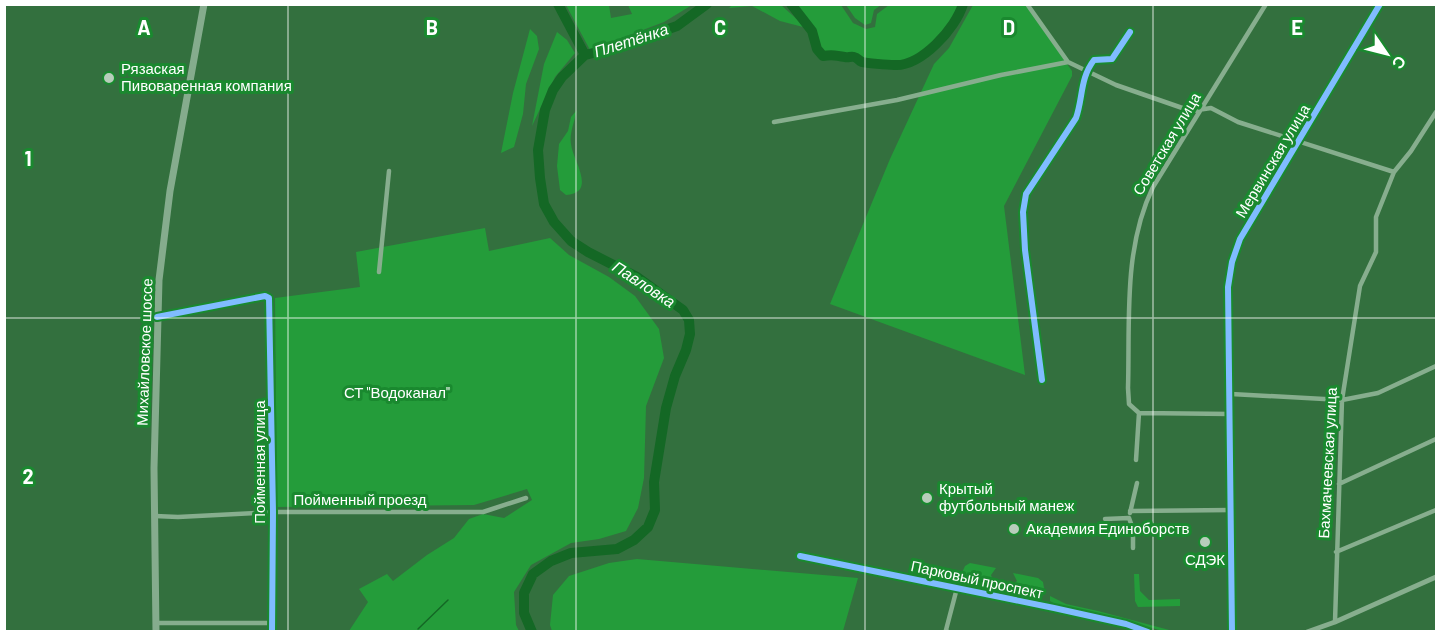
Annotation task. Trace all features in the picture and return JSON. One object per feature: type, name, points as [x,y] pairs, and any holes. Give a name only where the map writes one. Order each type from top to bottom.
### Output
[{"type":"main road","name":"Михайловское шоссе","points":[[156,632],[157,317],[162,245],[203,5]]},
{"type":"street","points":[[1027,4],[1068,62],[1087,72],[1116,85],[1191,111],[1211,108],[1238,122],[1394,172]]},
{"type":"street","name":"Советская улица","points":[[1136,460],[1139,413],[1129,404],[1128,388],[1132,255],[1143,208],[1153,187],[1266,4]]},
{"type":"street","name":"Мервинская улица","points":[[1232,632],[1228,287],[1232,262],[1240,239],[1380,4]]},
{"type":"street","points":[[1042,380],[1025,250],[1023,203],[1026,194],[1076,118],[1080,93],[1094,60],[1112,58],[1130,32]]},
{"type":"street","points":[[774,123],[897,100],[1001,75],[1068,62]]},
{"type":"street","name":"Бахмачеевская улица","points":[[1335,622],[1342,400],[1360,286],[1376,252],[1376,217],[1394,172],[1412,151],[1437,112]]},
{"type":"street","points":[[379,272],[389,171]]},
{"type":"street","name":"Пойменная улица","points":[[157,317],[265,296],[271,303],[272,632]]},
{"type":"street","points":[[1231,394],[1342,400],[1378,393],[1437,366]]},
{"type":"street","points":[[1139,413],[1231,414]]},
{"type":"street","points":[[1340,484],[1437,439]]},
{"type":"street","points":[[1133,548],[1133,529],[1129,518],[1137,483]]},
{"type":"street","name":"Пойменный проезд","points":[[155,516],[273,512],[483,512],[526,498]]},
{"type":"street","points":[[1130,511],[1232,510]]},
{"type":"street","points":[[1336,552],[1437,510]]},
{"type":"street","points":[[1105,519],[1129,518]]},
{"type":"street","name":"Парковый проспект","points":[[800,556],[1126,624],[1148,632]]},
{"type":"street","points":[[1307,632],[1437,578]]},
{"type":"street","points":[[948,632],[946,630],[957,588]]},
{"type":"street","points":[[156,623],[272,623]]},
{"type":"street","points":[[1126,624],[1127,632]]},
{"type":"green space","points":[[566,5],[609,5],[611,18],[632,14],[628,5],[692,5],[664,22],[590,50]]},
{"type":"green space","points":[[732,5],[781,5],[803,27],[780,21],[752,6],[729,8]]},
{"type":"green space","points":[[791,5],[841,5],[853,23],[866,29],[875,27],[877,14],[889,5],[963,5],[945,35],[926,53],[915,60],[894,65],[862,62],[853,57],[823,56],[817,49],[812,31]]},
{"type":"green space","points":[[846,5],[881,5],[874,10],[871,23],[865,25],[855,18]]},
{"type":"green space","points":[[973,5],[1026,5],[1072,71],[1072,76],[1004,206],[1025,375],[830,304],[890,159],[934,64],[949,48]]},
{"type":"green space","points":[[530,29],[537,36],[539,49],[526,84],[523,114],[514,147],[501,153],[513,93]]},
{"type":"green space","points":[[557,32],[567,40],[575,53],[555,77],[532,126],[544,64]]},
{"type":"green space","points":[[577,110],[571,140],[582,182],[575,193],[566,195],[560,190],[557,166],[559,144],[568,131],[571,117]]},
{"type":"green space","name":"СТ \"Водоканал\"","points":[[485,228],[489,251],[550,238],[569,255],[609,277],[635,296],[659,329],[664,358],[646,406],[644,478],[638,508],[626,531],[599,539],[571,543],[531,565],[514,592],[516,625],[519,631],[349,631],[368,602],[359,589],[387,574],[393,581],[454,538],[469,519],[483,514],[504,518],[532,500],[527,489],[474,505],[277,507],[275,298],[360,287],[356,252]]},
{"type":"green space","points":[[637,559],[858,578],[843,631],[552,631],[550,625],[553,595],[569,576],[609,563]]},
{"type":"green space","points":[[970,563],[996,568],[991,575],[994,584],[960,577],[965,566]]},
{"type":"green space","points":[[1013,573],[1038,578],[1043,582],[1045,594],[1010,587],[1017,581]]},
{"type":"green space","points":[[1134,574],[1139,574],[1140,591],[1149,600],[1180,599],[1180,606],[1138,607],[1135,601]]},
{"type":"green space","points":[[1050,596],[1066,604],[1173,631],[1163,631],[1055,604],[1050,601]]},
{"type":"waterway","name":"Павловка","points":[[558,4],[585,55]]},
{"type":"waterway","name":"Павловка","points":[[532,632],[524,613],[524,593],[533,574],[551,561],[571,553],[617,549],[634,540],[648,527],[655,510],[654,482],[666,408],[690,334],[689,320],[683,310],[637,277],[571,241],[554,222],[544,204],[540,178],[538,150],[545,110],[553,90],[562,77],[585,55],[614,48],[677,26],[707,4]]},
{"type":"waterway","name":"Плетёнка","points":[[791,4],[812,31],[817,49],[823,56],[853,57],[862,62],[894,65],[915,60],[926,53],[953,24],[963,4]]},
{"type":"waterway","points":[[418,629],[448,600]]},
{"type":"cycle path","points":[[1232,632],[1228,287],[1232,262],[1240,239],[1380,4]]},
{"type":"cycle path","points":[[1042,380],[1025,250],[1023,212],[1026,194],[1076,118],[1089,67],[1094,60],[1112,59],[1130,32]]},
{"type":"cycle path","points":[[157,317],[265,296],[269,298],[273,512],[272,632]]},
{"type":"cycle path","points":[[800,556],[1054,608],[1126,624],[1148,632]]},
{"type":"place","name":"Рязаская Пивоваренная компания","points":[[109,78]]},
{"type":"place","name":"Крытый футбольный манеж","points":[[927,498]]},
{"type":"place","name":"Академия Единоборств","points":[[1014,529]]},
{"type":"place","name":"СДЭК","points":[[1205,542]]}]
